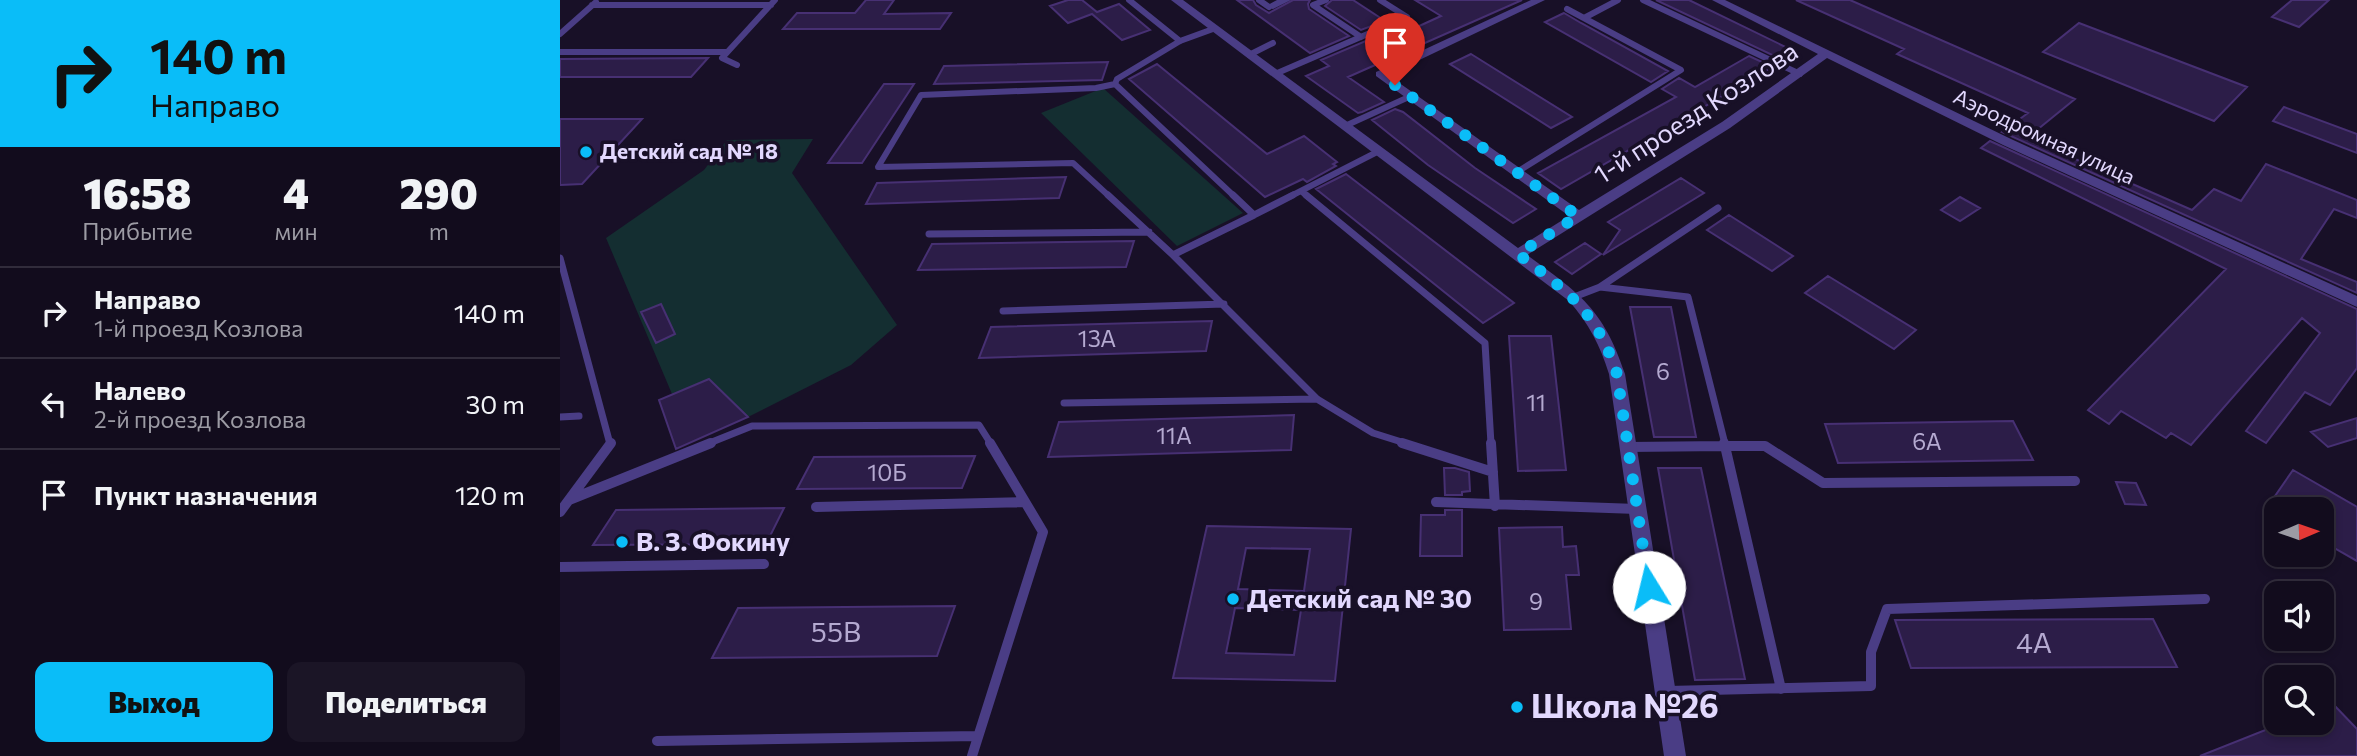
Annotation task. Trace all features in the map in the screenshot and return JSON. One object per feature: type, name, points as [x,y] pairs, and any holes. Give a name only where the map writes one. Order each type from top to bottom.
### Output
[{"type":"street","points":[[1176,0],[1518,254],[1574,297],[1593,319],[1608,346],[1617,374],[1675,756]]},
{"type":"street","points":[[1264,3],[1286,0]]},
{"type":"street","points":[[1540,0],[1380,74],[1578,216]]},
{"type":"street","name":"Аэродромная улица","points":[[1717,0],[2007,142],[2357,302]]},
{"type":"street","name":"1-й проезд Козлова","points":[[1518,254],[1726,125],[1827,53]]},
{"type":"lane","points":[[560,34],[598,0]]},
{"type":"lane","points":[[1129,0],[1180,41]]},
{"type":"lane","points":[[1326,0],[1313,5],[1361,37]]},
{"type":"lane","points":[[1275,74],[1407,17],[1380,0]]},
{"type":"lane","points":[[1584,18],[1618,0]]},
{"type":"lane","points":[[1643,0],[1800,74]]},
{"type":"lane","points":[[592,5],[773,2]]},
{"type":"lane","points":[[737,65],[722,58],[773,2]]},
{"type":"lane","points":[[1517,172],[1681,70],[1567,9]]},
{"type":"lane","points":[[1115,84],[1117,79],[1180,41],[1213,29]]},
{"type":"lane","points":[[1249,55],[1273,43]]},
{"type":"lane","points":[[560,52],[727,52]]},
{"type":"lane","points":[[1115,84],[1254,215]]},
{"type":"lane","points":[[1115,84],[1096,88],[921,95],[878,167],[1073,163],[1224,304],[1317,399],[1373,433],[1493,472]]},
{"type":"lane","points":[[1345,126],[1411,96]]},
{"type":"lane","points":[[1173,255],[1379,151]]},
{"type":"lane","points":[[1301,191],[1485,343],[1495,506]]},
{"type":"lane","points":[[1574,297],[1600,287],[1718,208]]},
{"type":"lane","points":[[929,234],[1149,232]]},
{"type":"lane","points":[[560,258],[611,443],[560,512]]},
{"type":"lane","points":[[1600,287],[1688,297],[1781,689]]},
{"type":"lane","points":[[1003,311],[1224,304]]},
{"type":"lane","points":[[1064,403],[1317,399]]},
{"type":"lane","points":[[560,416],[579,416]]},
{"type":"lane","points":[[569,500],[752,426],[979,425],[1044,532],[972,756]]},
{"type":"lane","points":[[1628,447],[1765,446],[1823,483],[2075,481]]},
{"type":"lane","points":[[816,507],[1024,502]]},
{"type":"lane","points":[[1436,502],[1637,509]]},
{"type":"lane","points":[[560,568],[764,564]]},
{"type":"lane","points":[[1665,691],[1871,686],[1871,652],[1886,609],[2205,599]]},
{"type":"lane","points":[[657,741],[978,736]]},
{"type":"green space","points":[[1103,88],[1243,213],[1177,246],[1041,113]]},
{"type":"green space","points":[[813,139],[792,173],[897,325],[851,365],[748,417],[709,380],[672,394],[606,238],[704,170],[727,140]]},
{"type":"building","points":[[866,0],[894,0],[884,14],[951,13],[940,29],[783,29],[797,13],[855,13]]},
{"type":"building","points":[[1068,0],[1082,0],[1097,12],[1119,4],[1150,30],[1122,40],[1092,14],[1068,23],[1050,6]]},
{"type":"building","points":[[1237,0],[1253,0],[1269,13],[1293,0],[1310,0],[1309,9],[1349,36],[1310,53]]},
{"type":"building","points":[[1332,0],[1353,0],[1385,21],[1361,30],[1325,6]]},
{"type":"building","points":[[1415,0],[1522,0],[1348,77],[1384,102],[1362,112],[1358,113],[1306,76],[1329,66],[1321,60],[1396,28],[1404,33],[1441,16]]},
{"type":"building","points":[[1656,0],[1689,0],[1798,53],[1785,61]]},
{"type":"building","points":[[1796,0],[1850,0],[2075,99],[2027,138],[2192,210],[2214,189],[2241,201],[2266,164],[2357,200],[2357,218],[2334,209],[2301,259],[2357,282],[2357,293],[2002,132],[2028,113],[1897,54],[1904,49]]},
{"type":"building","points":[[2292,0],[2329,0],[2299,27],[2272,17]]},
{"type":"building","points":[[1564,13],[1668,71],[1651,82],[1545,22]]},
{"type":"building","points":[[2079,23],[2247,87],[2214,121],[2043,52]]},
{"type":"building","points":[[1471,54],[1572,117],[1551,128],[1450,64]]},
{"type":"building","points":[[1749,56],[1773,67],[1561,189],[1538,173],[1676,97],[1662,89],[1679,78],[1695,87]]},
{"type":"building","points":[[708,58],[691,77],[560,77],[560,59]]},
{"type":"building","points":[[1108,62],[1102,80],[934,84],[944,66]]},
{"type":"building","points":[[1157,64],[1267,154],[1304,136],[1337,162],[1333,164],[1336,166],[1307,182],[1303,179],[1265,197],[1129,79]]},
{"type":"building","points":[[884,84],[914,84],[862,163],[828,163]]},
{"type":"building","points":[[2284,107],[2357,134],[2357,153],[2273,121]]},
{"type":"building","points":[[1395,109],[1403,112],[1475,168],[1536,209],[1513,223],[1428,165],[1372,120]]},
{"type":"building","name":"Детский сад № 18","points":[[560,119],[642,119],[582,184],[560,185]]},
{"type":"building","points":[[1990,141],[2357,309],[2357,368],[2330,405],[2305,392],[2266,443],[2246,431],[2320,333],[2302,318],[2191,445],[2171,433],[2166,438],[2121,411],[2109,424],[2088,410],[2226,269],[1981,148]]},
{"type":"building","points":[[1346,174],[1514,303],[1483,323],[1316,189]]},
{"type":"building","points":[[1066,177],[1059,198],[866,204],[877,183]]},
{"type":"building","points":[[1681,178],[1704,193],[1603,255],[1620,230],[1608,222]]},
{"type":"building","points":[[1960,197],[1980,208],[1960,221],[1941,210]]},
{"type":"building","points":[[1729,215],[1793,256],[1772,271],[1707,230]]},
{"type":"building","points":[[1134,241],[1126,267],[918,270],[932,244]]},
{"type":"building","points":[[1585,243],[1601,254],[1572,274],[1555,262]]},
{"type":"building","points":[[1828,276],[1916,330],[1894,349],[1805,293]]},
{"type":"building","points":[[661,304],[675,334],[656,343],[641,312]]},
{"type":"building","points":[[1630,307],[1671,307],[1696,437],[1654,437]]},
{"type":"building","points":[[1212,321],[1206,351],[979,358],[991,327]]},
{"type":"building","points":[[1509,336],[1551,336],[1566,470],[1518,471]]},
{"type":"building","points":[[709,379],[748,417],[676,449],[659,400]]},
{"type":"building","points":[[1294,415],[1291,450],[1048,457],[1059,422]]},
{"type":"building","points":[[2357,418],[2357,438],[2328,447],[2311,432]]},
{"type":"building","points":[[2013,421],[2033,460],[1838,463],[1825,424]]},
{"type":"building","points":[[975,456],[962,488],[797,489],[814,457]]},
{"type":"building","points":[[1444,468],[1469,472],[1470,491],[1462,492],[1462,495],[1445,495]]},
{"type":"building","points":[[1658,468],[1701,468],[1745,679],[1695,680]]},
{"type":"building","points":[[2293,470],[2357,507],[2357,561],[2334,548],[2334,497],[2274,497]]},
{"type":"building","points":[[2116,482],[2136,483],[2146,505],[2125,504]]},
{"type":"building","points":[[784,508],[766,544],[593,545],[616,510]]},
{"type":"building","points":[[1445,510],[1462,510],[1462,556],[1420,556],[1421,515],[1445,515]]},
{"type":"building","points":[[1207,526],[1351,529],[1335,681],[1173,678]],"holes":[[[1246,548],[1310,549],[1304,591],[1238,589]],[[1235,608],[1301,610],[1294,655],[1226,653]]]},
{"type":"building","points":[[1562,527],[1563,547],[1576,546],[1579,575],[1566,575],[1571,629],[1504,630],[1499,528]]},
{"type":"building","points":[[955,606],[937,656],[712,658],[738,608]]},
{"type":"building","points":[[2153,619],[2177,667],[1911,668],[1895,620]]},
{"type":"building","points":[[2334,705],[2357,729],[2357,756],[2200,756],[2264,731],[2264,735],[2334,735]]},
{"type":"place","name":"Детский сад № 18","points":[[586,152]]},
{"type":"place","name":"В. З. Фокину","points":[[622,542]]},
{"type":"place","name":"Детский сад № 30","points":[[1233,599]]},
{"type":"place","name":"Школа №26","points":[[1517,707]]},
{"type":"route","points":[[1395,85],[1578,216],[1518,254],[1574,297],[1593,319],[1608,346],[1617,374],[1649,587]]}]
